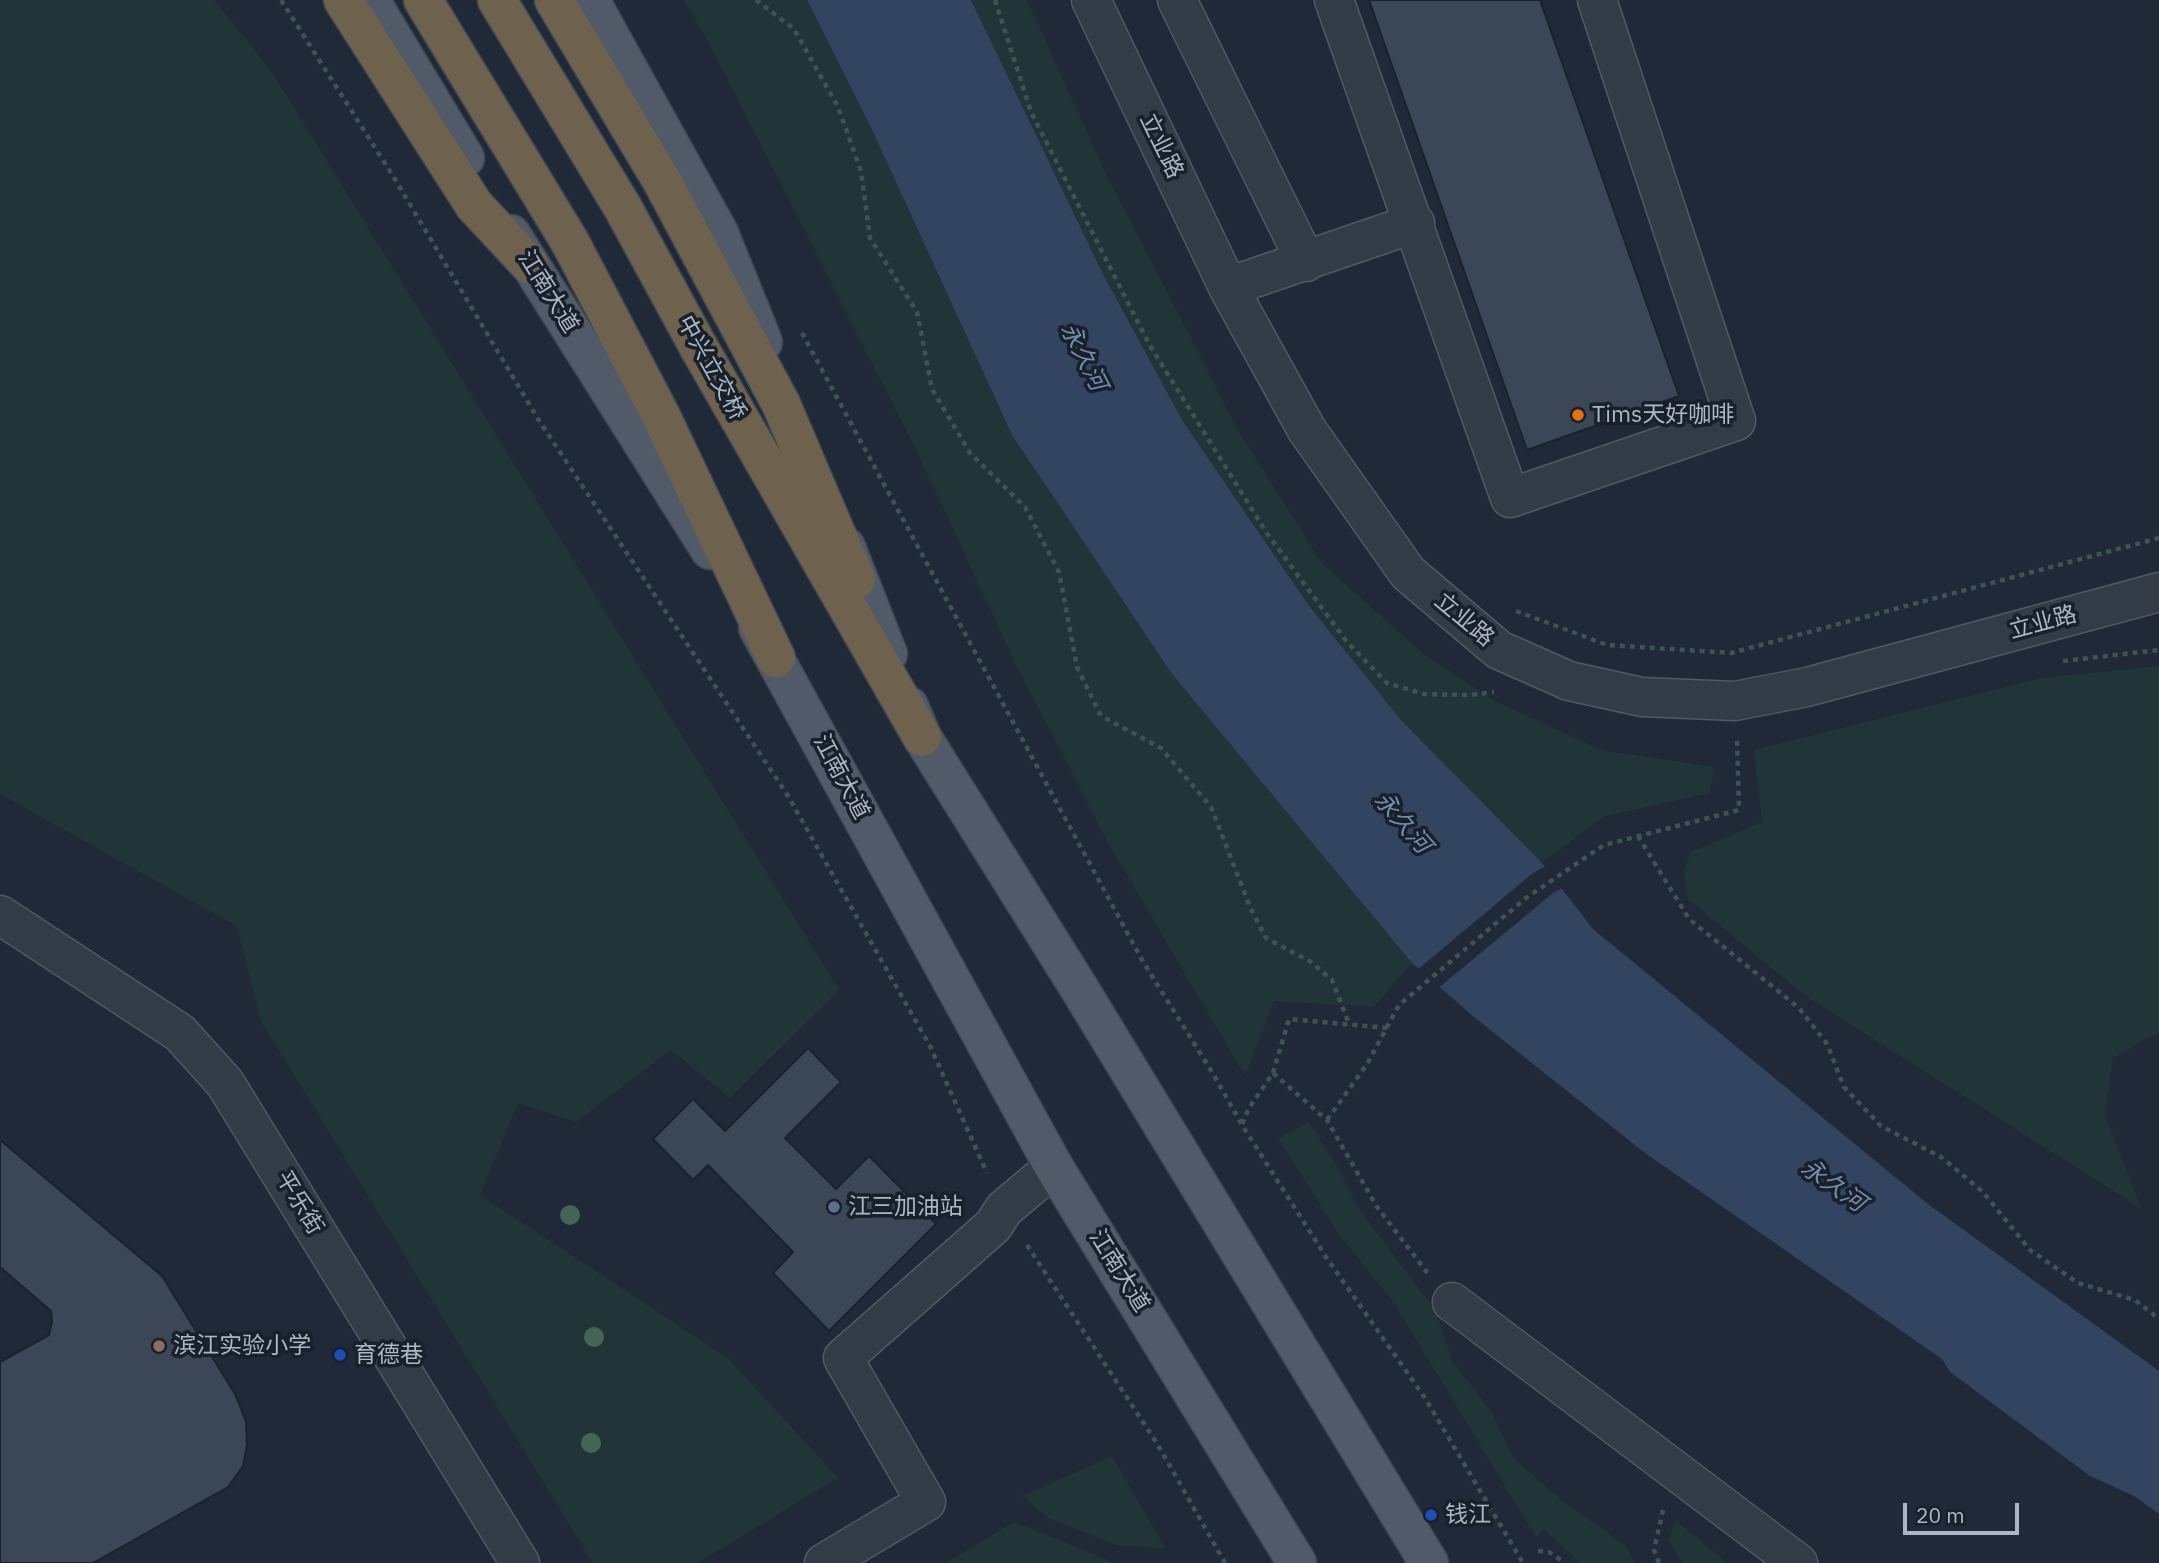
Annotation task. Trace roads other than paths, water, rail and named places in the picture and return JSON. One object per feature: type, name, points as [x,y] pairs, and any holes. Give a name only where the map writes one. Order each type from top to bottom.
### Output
[{"type":"highway","points":[[343,0],[474,205],[529,264]]},
{"type":"highway","points":[[423,0],[570,243],[660,414],[776,658]]},
{"type":"highway","name":"中兴立交桥","points":[[497,0],[624,208],[698,346],[922,737]]},
{"type":"highway","points":[[555,0],[663,183],[781,404],[922,737]]},
{"type":"main road","name":"江南大道","points":[[370,0],[529,264],[776,658],[1054,1167],[1297,1563]]},
{"type":"main road","points":[[590,0],[719,233],[922,737],[1079,988],[1429,1563]]},
{"type":"street","name":"立业路","points":[[1091,0],[1228,287],[1307,430],[1408,573],[1499,650],[1569,681],[1642,697],[1735,701],[1807,687],[2159,592]]},
{"type":"street","points":[[1177,0],[1306,262]]},
{"type":"street","points":[[1334,0],[1510,498],[1736,421],[1597,0]]},
{"type":"street","points":[[1228,287],[1415,223]]},
{"type":"street","name":"平乐街","points":[[0,915],[180,1033],[225,1083],[520,1563]]},
{"type":"street","points":[[824,1563],[926,1502],[843,1358],[993,1226],[1003,1209],[1054,1167]]},
{"type":"street","points":[[1452,1302],[1798,1563]]},
{"type":"water","name":"永久河","points":[[807,0],[971,0],[1103,274],[1182,420],[1309,606],[1401,720],[1542,863],[1593,929],[1928,1204],[2159,1371],[2159,1514],[2134,1496],[2090,1476],[1950,1372],[1942,1359],[1645,1153],[1474,1017],[1412,963],[1172,674],[1012,435],[873,132]]},
{"type":"place","name":"Tims天好咖啡","points":[[1578,415]]},
{"type":"place","name":"江三加油站","points":[[834,1207]]},
{"type":"place","name":"滨江实验小学","points":[[159,1346]]},
{"type":"place","name":"育德巷","points":[[340,1355]]},
{"type":"place","name":"钱江","points":[[1431,1515]]}]
